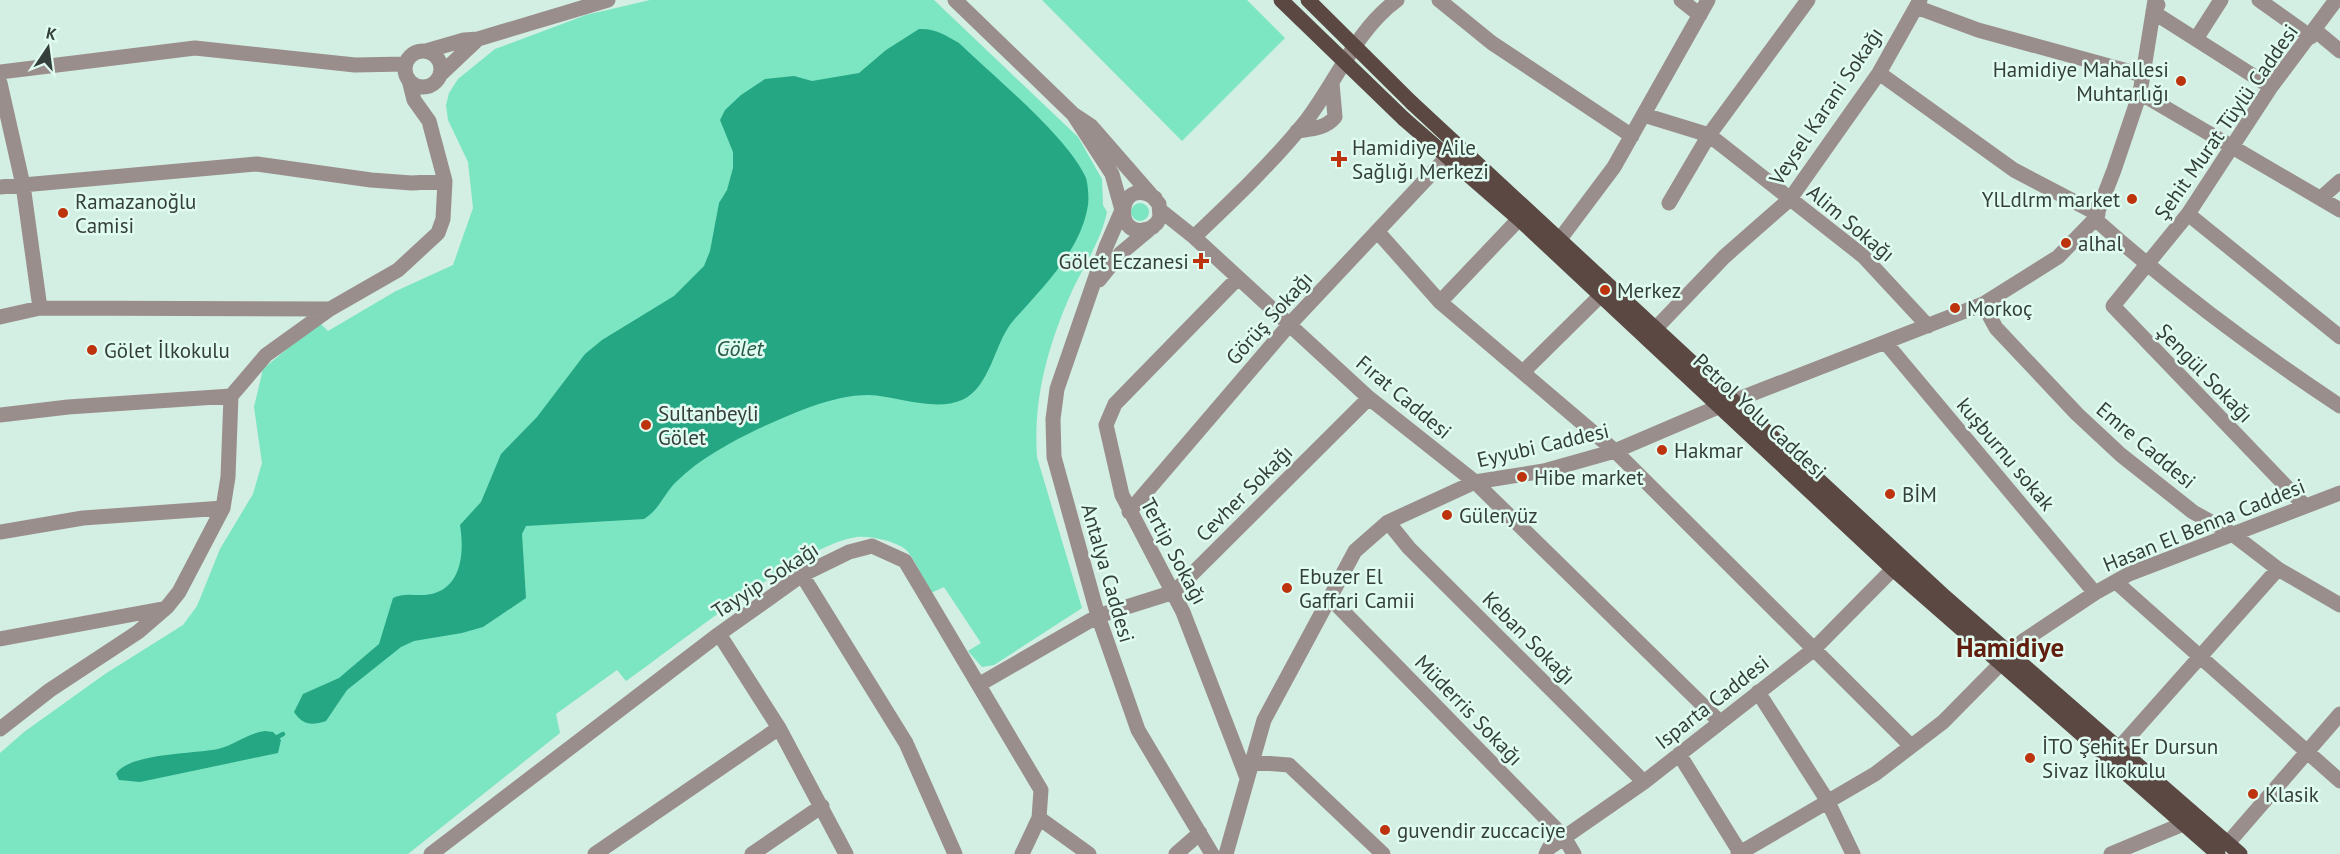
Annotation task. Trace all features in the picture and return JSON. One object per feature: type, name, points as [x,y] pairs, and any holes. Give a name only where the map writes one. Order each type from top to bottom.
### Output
[{"type":"main road","name":"Petrol Yolu Caddesi","points":[[1281,0],[1404,119],[1519,219],[1893,569],[2119,748],[2223,849]]},
{"type":"main road","name":"Petrol Yolu Caddesi","points":[[1308,0],[1412,103],[1656,328],[2183,824],[2223,849],[2240,854]]},
{"type":"street","points":[[562,0],[583,8]]},
{"type":"street","points":[[0,729],[50,690],[138,632],[167,607],[190,575],[222,508],[228,477],[231,396],[266,355],[330,309],[398,270],[429,244],[438,233],[443,219],[446,181],[429,121],[414,100],[405,73],[405,63],[414,52],[426,51],[464,40],[478,39],[608,0]]},
{"type":"street","points":[[955,0],[1073,114],[1112,174],[1125,222],[1140,231],[1153,227]]},
{"type":"street","points":[[1194,237],[1259,176],[1297,131],[1370,26],[1397,0]]},
{"type":"street","points":[[1439,0],[1492,43],[1632,136]]},
{"type":"street","points":[[1681,0],[1700,15]]},
{"type":"street","points":[[1560,239],[1614,168],[1708,0]]},
{"type":"street","points":[[1669,203],[1709,135],[1808,0]]},
{"type":"street","points":[[2196,39],[2221,0]]},
{"type":"street","points":[[2259,0],[2340,51]]},
{"type":"street","name":"Şehit Murat Tüylü Caddesi","points":[[2147,266],[2188,214],[2271,87],[2313,34],[2336,0]]},
{"type":"street","points":[[1918,3],[1978,30],[2142,75]]},
{"type":"street","name":"Veysel Karani Sokağı","points":[[1656,328],[1724,257],[1790,199],[1879,73],[1918,3]]},
{"type":"street","points":[[2156,4],[2196,39],[2271,87]]},
{"type":"street","name":"Eyyubi Caddesi","points":[[1226,854],[1264,720],[1355,551],[1388,522],[1475,482],[1544,471],[1615,451],[1718,407],[1983,304],[2058,257],[2096,216],[2140,93],[2156,4]]},
{"type":"street","points":[[408,80],[417,87],[437,79],[478,39]]},
{"type":"street","points":[[0,72],[195,48],[344,64],[405,63]]},
{"type":"street","points":[[426,51],[440,62],[429,121]]},
{"type":"street","points":[[1879,73],[2014,170],[2096,216],[2147,266],[2285,369],[2340,406]]},
{"type":"street","points":[[0,82],[22,185],[40,308]]},
{"type":"street","points":[[1297,131],[1329,124],[1335,117],[1332,83]]},
{"type":"street","points":[[2140,93],[2322,197],[2340,210]]},
{"type":"street","name":"Fırat Caddesi","points":[[1073,114],[1091,126],[1157,204],[1369,398],[1475,482],[1720,722]]},
{"type":"street","name":"Alim Sokağı","points":[[1644,115],[1709,135],[1863,256],[1928,326]]},
{"type":"street","name":"Görüş Sokağı","points":[[1129,512],[1289,325],[1447,157]]},
{"type":"street","points":[[0,187],[257,164],[370,180],[412,183],[446,181]]},
{"type":"street","points":[[2322,197],[2340,181]]},
{"type":"street","points":[[1137,193],[1143,193],[1157,204],[1160,217],[1153,227],[1121,253],[1094,288],[1106,246],[1127,199],[1137,193]]},
{"type":"street","points":[[2188,214],[2340,337]]},
{"type":"street","points":[[1440,302],[1519,219]]},
{"type":"street","points":[[1377,231],[1440,302],[1615,451],[1911,746]]},
{"type":"street","name":"Şengül Sokağı","points":[[2147,266],[2113,306],[2305,506]]},
{"type":"street","name":"Tertip Sokağı","points":[[1238,278],[1115,404],[1106,425],[1122,495],[1129,512],[1174,592],[1247,778]]},
{"type":"street","name":"Antalya Caddesi","points":[[1094,288],[1062,371],[1053,419],[1054,457],[1059,481],[1098,616],[1138,730],[1212,854]]},
{"type":"street","points":[[1523,372],[1600,296]]},
{"type":"street","name":"Emre Caddesi","points":[[1983,304],[2003,336],[2077,414],[2121,455],[2193,512],[2231,533],[2278,569],[2340,605]]},
{"type":"street","points":[[0,317],[40,308],[330,309]]},
{"type":"street","name":"kuşburnu sokak","points":[[1885,342],[2095,593]]},
{"type":"street","points":[[0,415],[69,407],[231,396]]},
{"type":"street","name":"Cevher Sokağı","points":[[980,684],[1098,616],[1174,592],[1369,398]]},
{"type":"street","name":"Hasan El Benna Caddesi","points":[[1740,854],[1827,800],[1875,774],[1943,722],[2024,641],[2095,593],[2128,574],[2231,533],[2340,494]]},
{"type":"street","points":[[0,532],[83,518],[222,508]]},
{"type":"street","name":"Keban Sokağı","points":[[1388,522],[1410,548],[1644,782]]},
{"type":"street","name":"Tayyip Sokağı","points":[[431,854],[719,634],[802,575],[849,552],[872,546],[905,561],[1041,790],[1039,818]]},
{"type":"street","name":"Isparta Caddesi","points":[[1546,854],[1549,848],[1644,782],[1813,650],[1893,569]]},
{"type":"street","points":[[2119,748],[2278,569]]},
{"type":"street","points":[[802,575],[906,743],[955,854]]},
{"type":"street","points":[[2116,582],[2340,781]]},
{"type":"street","name":"Müderris Sokağı","points":[[1330,598],[1564,837],[1574,854]]},
{"type":"street","points":[[0,639],[167,607]]},
{"type":"street","points":[[719,634],[779,728],[846,854]]},
{"type":"street","points":[[1758,692],[1827,800],[1853,854]]},
{"type":"street","points":[[2223,849],[2340,714]]},
{"type":"street","points":[[595,854],[615,849],[779,728]]},
{"type":"street","points":[[1679,754],[1740,854]]},
{"type":"street","points":[[1252,762],[1289,765],[1383,854]]},
{"type":"street","points":[[752,854],[822,806]]},
{"type":"street","points":[[1022,854],[1039,818],[1089,854]]},
{"type":"street","points":[[2115,853],[2183,824]]},
{"type":"street","points":[[1176,854],[1200,833]]},
{"type":"shaded area","name":"Sultanbeyli Gölet","points":[[650,0],[934,0],[1078,137],[1102,179],[1103,205],[1107,212],[1096,243],[1063,311],[1049,352],[1040,393],[1036,435],[1037,457],[1082,608],[994,665],[982,667],[968,651],[981,643],[944,587],[931,593],[912,557],[900,546],[869,537],[857,537],[833,544],[773,576],[626,681],[617,670],[556,714],[560,733],[408,854],[0,854],[0,753],[24,732],[105,674],[183,625],[197,606],[220,549],[253,494],[262,463],[254,407],[263,369],[319,322],[328,331],[396,291],[453,265],[473,208],[468,162],[448,120],[446,105],[449,93],[458,79],[495,49],[586,15]]},
{"type":"shaded area","points":[[1042,0],[1247,0],[1285,38],[1182,141]]},
{"type":"shaded area","points":[[1136,203],[1144,203],[1149,208],[1147,219],[1136,221],[1131,216],[1131,208]]},
{"type":"water","name":"Gölet","points":[[919,29],[935,31],[959,43],[1009,89],[1063,144],[1077,162],[1087,184],[1088,205],[1084,222],[1069,253],[1013,321],[986,375],[972,394],[962,400],[940,404],[868,395],[826,402],[760,428],[705,458],[676,482],[654,511],[644,519],[526,526],[522,534],[526,598],[483,627],[414,641],[401,647],[347,690],[326,721],[312,724],[301,720],[294,712],[303,694],[339,678],[379,644],[393,598],[435,593],[451,582],[460,565],[462,544],[460,525],[481,502],[501,454],[537,417],[585,354],[602,340],[674,296],[704,266],[710,251],[719,203],[727,190],[733,168],[733,152],[720,120],[725,110],[741,95],[765,79],[794,76],[812,81],[859,73],[886,50]]},
{"type":"water","points":[[265,731],[273,732],[281,740],[278,753],[140,782],[119,780],[116,774],[123,767],[147,758],[218,749]]},
{"type":"waterway","points":[[274,739],[283,734]]},
{"type":"place","name":"Hamidiye Mahallesi Muhtarlığı","points":[[2181,81]]},
{"type":"place","name":"Hamidiye Aile Sağlığı Merkezi","points":[[1339,159]]},
{"type":"place","name":"YlLdlrm market","points":[[2132,199]]},
{"type":"place","name":"Ramazanoğlu Camisi","points":[[63,213]]},
{"type":"place","name":"alhal","points":[[2066,243]]},
{"type":"place","name":"Gölet Eczanesi","points":[[1201,261]]},
{"type":"place","name":"Merkez","points":[[1605,290]]},
{"type":"place","name":"Morkoç","points":[[1955,308]]},
{"type":"place","name":"Gölet İlkokulu","points":[[92,350]]},
{"type":"place","name":"Sultanbeyli Gölet","points":[[646,425]]},
{"type":"place","name":"Hakmar","points":[[1662,450]]},
{"type":"place","name":"Hibe market","points":[[1522,477]]},
{"type":"place","name":"BİM","points":[[1890,494]]},
{"type":"place","name":"Güleryüz","points":[[1447,515]]},
{"type":"place","name":"Ebuzer El Gaffari Camii","points":[[1287,588]]},
{"type":"place","name":"İTO Şehit Er Dursun Sivaz İlkokulu","points":[[2030,758]]},
{"type":"place","name":"Klasik","points":[[2253,794]]},
{"type":"place","name":"guvendir zuccaciye","points":[[1385,830]]},
{"type":"district","name":"Hamidiye","points":[[2010,647]]}]
